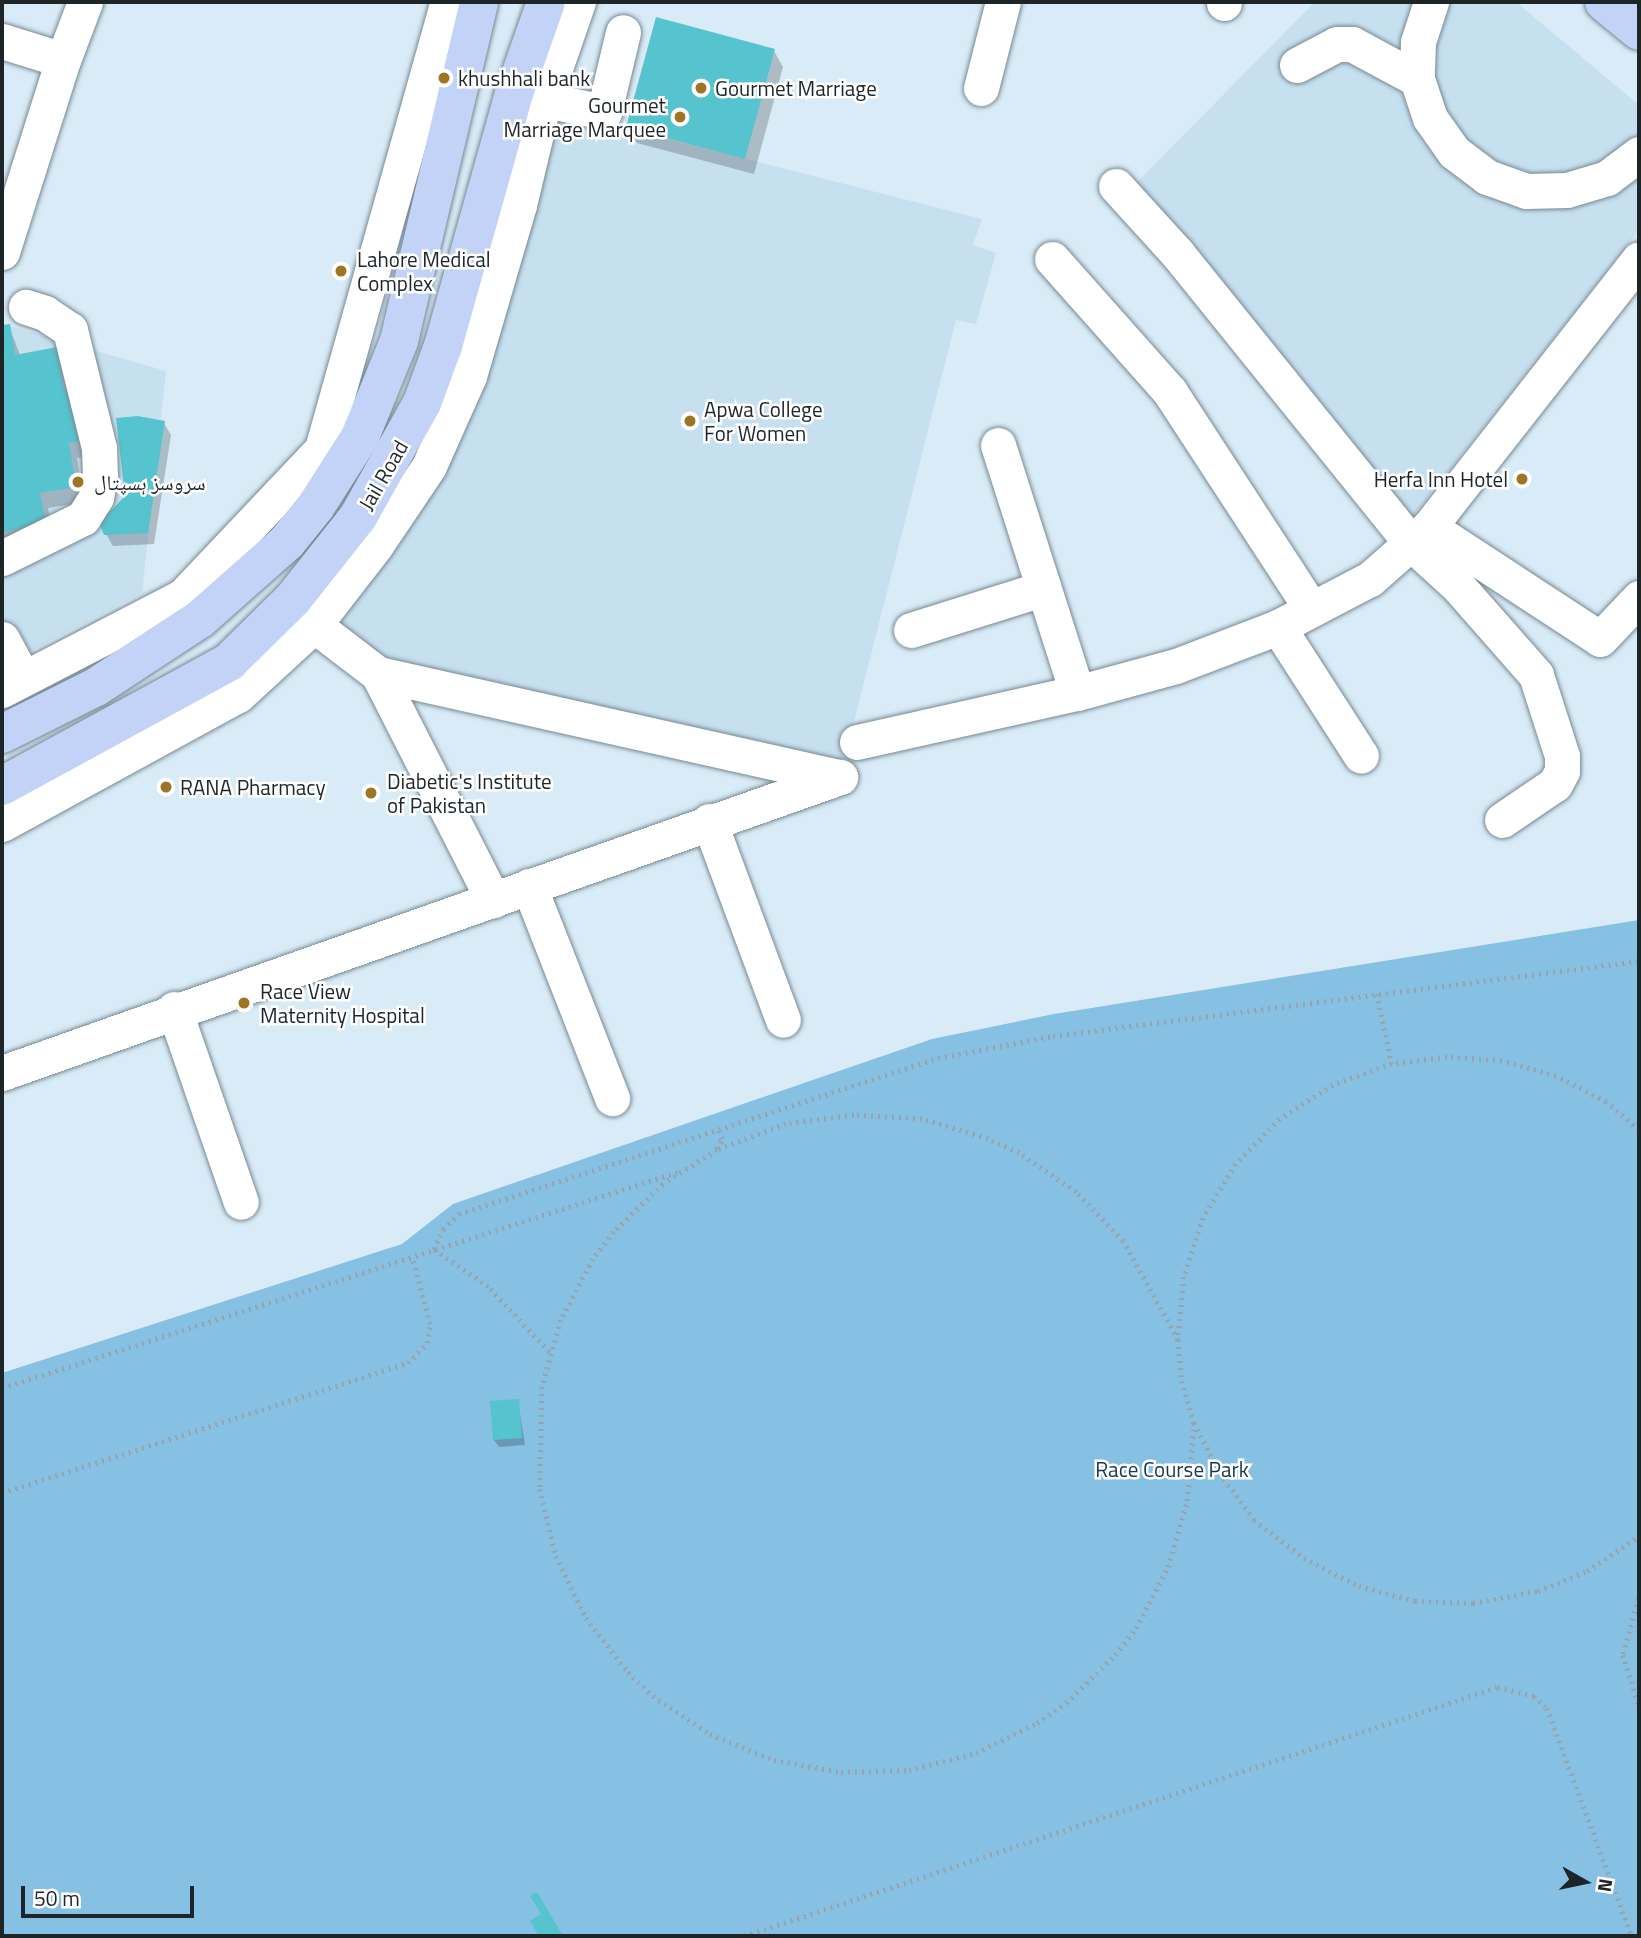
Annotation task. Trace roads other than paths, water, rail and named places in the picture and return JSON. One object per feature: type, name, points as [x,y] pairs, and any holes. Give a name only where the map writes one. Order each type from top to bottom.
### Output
[{"type":"main road","name":"Jail Road","points":[[2,734],[96,687],[200,620],[248,580],[316,506],[360,437],[399,341],[479,2]]},
{"type":"main road","name":"Jail Road","points":[[2,786],[229,662],[293,599],[358,517],[392,464],[435,369],[529,96],[546,2]]},
{"type":"main road","points":[[1604,2],[1639,31]]},
{"type":"street","points":[[2,252],[63,60],[85,2]]},
{"type":"street","points":[[2,639],[12,684],[183,596],[322,449],[448,2]]},
{"type":"street","points":[[2,824],[238,695],[314,625],[376,545],[429,466],[469,376],[519,205],[529,96],[578,2]]},
{"type":"street","points":[[981,88],[1003,2]]},
{"type":"street","points":[[1431,2],[1418,42],[1418,79],[1430,118],[1454,152],[1500,182],[1526,191],[1567,190],[1607,178],[1639,154]]},
{"type":"street","points":[[529,96],[604,111],[622,32]]},
{"type":"street","points":[[2,41],[63,60]]},
{"type":"street","points":[[1297,65],[1337,44],[1352,44],[1418,79]]},
{"type":"street","points":[[1116,186],[1421,536],[1457,585],[1536,676],[1562,755],[1562,771],[1555,784],[1502,820]]},
{"type":"street","points":[[1052,259],[1170,392],[1311,608]]},
{"type":"street","points":[[857,742],[1077,694],[1176,666],[1278,627],[1370,579],[1421,536],[1639,259]]},
{"type":"street","points":[[2,558],[83,518],[96,497],[100,475],[99,449],[70,330],[45,313],[26,307]]},
{"type":"street","points":[[998,445],[1077,694]]},
{"type":"street","points":[[1421,536],[1600,639],[1639,598]]},
{"type":"street","points":[[911,630],[1042,589]]},
{"type":"street","points":[[2,1073],[174,1009],[493,900],[709,821],[840,778],[378,674],[314,625]]},
{"type":"street","points":[[1278,627],[1361,755]]},
{"type":"street","points":[[378,674],[493,900]]},
{"type":"street","points":[[709,821],[783,1020]]},
{"type":"street","points":[[529,886],[612,1098]]},
{"type":"street","points":[[174,1009],[241,1202]]},
{"type":"place","name":"khushhali bank","points":[[444,78]]},
{"type":"place","name":"Gourmet Marriage","points":[[701,88]]},
{"type":"place","name":"Gourmet Marriage Marquee","points":[[680,117]]},
{"type":"place","name":"Lahore Medical Complex","points":[[341,271]]},
{"type":"place","name":"Apwa College For Women","points":[[690,421]]},
{"type":"place","name":"Herfa Inn Hotel","points":[[1522,479]]},
{"type":"place","name":"سروسز ہسپتال","points":[[78,482]]},
{"type":"place","name":"RANA Pharmacy","points":[[166,787]]},
{"type":"place","name":"Diabetic's Institute of Pakistan","points":[[371,793]]},
{"type":"place","name":"Race View Maternity Hospital","points":[[244,1003]]},
{"type":"park label","name":"Race Course Park","points":[[1172,1469]]}]
